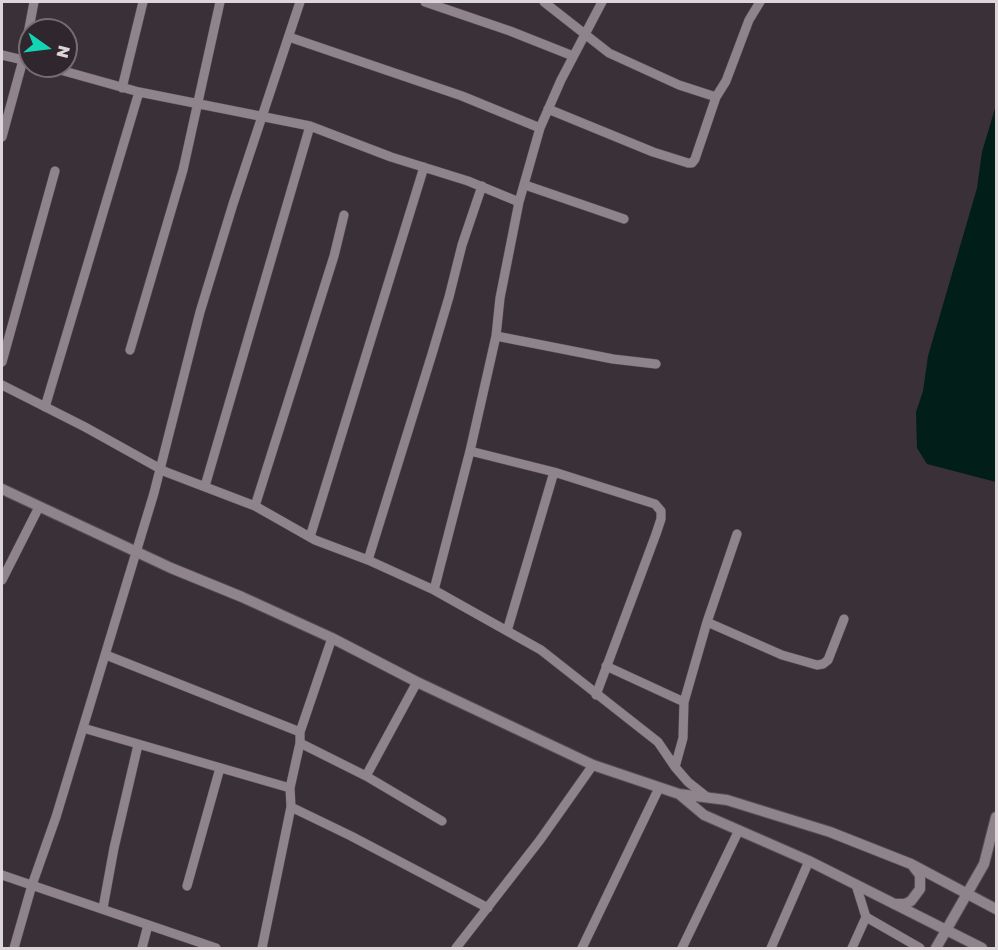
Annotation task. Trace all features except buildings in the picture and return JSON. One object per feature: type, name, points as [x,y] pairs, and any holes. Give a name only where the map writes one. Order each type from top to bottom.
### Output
[{"type":"street","points":[[32,18],[34,2]]},
{"type":"street","points":[[122,88],[143,2]]},
{"type":"street","points":[[130,350],[183,170],[220,2]]},
{"type":"street","points":[[14,948],[154,493],[200,312],[300,2]]},
{"type":"street","points":[[425,2],[510,31],[573,56]]},
{"type":"street","points":[[544,2],[609,53],[679,85],[716,97]]},
{"type":"street","points":[[434,590],[470,451],[496,336],[500,298],[519,202],[540,128],[583,34],[602,2]]},
{"type":"street","points":[[548,109],[653,152],[688,164],[692,163],[716,97],[726,81],[749,20],[760,2]]},
{"type":"street","points":[[289,37],[462,96],[540,128]]},
{"type":"street","points":[[2,55],[18,59]]},
{"type":"street","points":[[78,75],[140,92],[310,126],[482,186],[519,202]]},
{"type":"street","points":[[2,137],[21,78]]},
{"type":"street","points":[[45,407],[140,92]]},
{"type":"street","points":[[205,486],[310,126]]},
{"type":"street","points":[[310,537],[424,167]]},
{"type":"street","points":[[2,362],[55,171]]},
{"type":"street","points":[[525,185],[624,219]]},
{"type":"street","points":[[368,560],[432,354],[462,245],[482,186]]},
{"type":"street","points":[[255,507],[334,256],[344,215]]},
{"type":"street","points":[[496,336],[613,359],[656,364]]},
{"type":"street","points":[[2,386],[159,468],[255,507],[310,537],[434,590],[541,650],[658,742],[688,782],[707,797]]},
{"type":"street","points":[[470,451],[554,472],[655,504],[661,511],[656,534],[596,694]]},
{"type":"street","points":[[507,631],[554,472]]},
{"type":"street","points":[[2,489],[135,552],[332,638],[417,682],[593,765],[679,794],[727,800],[802,822],[911,864],[996,909]]},
{"type":"street","points":[[2,580],[39,507]]},
{"type":"street","points":[[675,767],[683,738],[684,702],[707,622],[737,534]]},
{"type":"street","points":[[707,622],[782,655],[817,665],[828,660],[844,619]]},
{"type":"street","points":[[262,948],[291,807],[290,788],[300,743],[300,732],[332,638]]},
{"type":"street","points":[[106,655],[300,732]]},
{"type":"street","points":[[606,666],[684,702]]},
{"type":"street","points":[[366,776],[417,682]]},
{"type":"street","points":[[83,728],[290,788]]},
{"type":"street","points":[[300,743],[366,776],[442,820]]},
{"type":"street","points":[[103,908],[114,848],[138,745]]},
{"type":"street","points":[[456,948],[547,831],[593,765]]},
{"type":"street","points":[[188,886],[220,768]]},
{"type":"street","points":[[582,948],[659,788]]},
{"type":"street","points":[[679,794],[704,815],[808,861],[982,948]]},
{"type":"street","points":[[291,807],[488,908]]},
{"type":"street","points":[[936,948],[984,864],[996,817]]},
{"type":"street","points":[[682,948],[739,830]]},
{"type":"street","points":[[771,948],[808,861]]},
{"type":"street","points":[[891,903],[905,904],[911,901],[920,890],[920,875],[911,864]]},
{"type":"street","points":[[2,875],[216,948]]},
{"type":"street","points":[[852,948],[866,917],[856,885]]},
{"type":"street","points":[[866,917],[920,948]]},
{"type":"street","points":[[142,948],[148,925]]},
{"type":"shaded area","points":[[996,105],[996,482],[927,464],[917,448],[916,412],[923,391],[928,356],[977,188],[982,152]]}]
